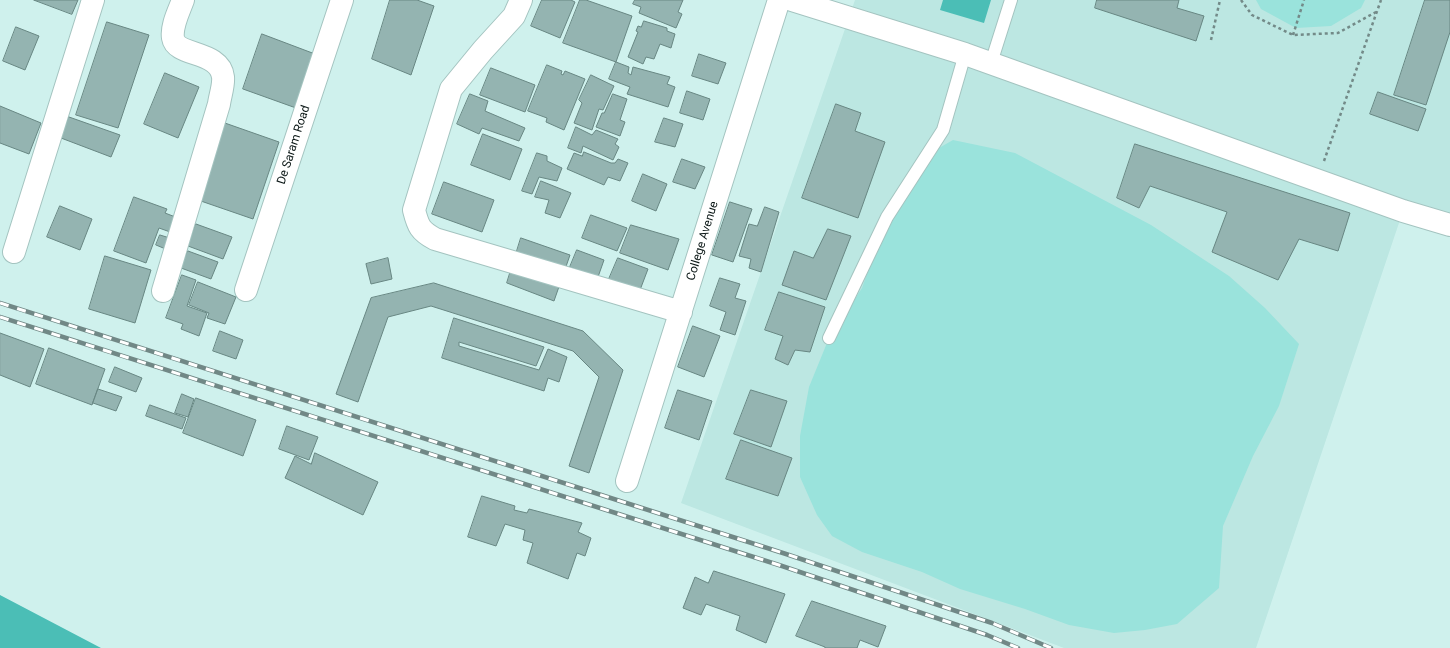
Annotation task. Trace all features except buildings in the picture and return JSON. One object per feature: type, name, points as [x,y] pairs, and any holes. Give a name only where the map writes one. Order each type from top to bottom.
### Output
[{"type":"street","points":[[14,252],[93,0]]},
{"type":"street","points":[[163,291],[219,104],[223,77],[220,67],[210,59],[178,47],[173,40],[173,30],[183,0]]},
{"type":"street","name":"De Saram Road","points":[[246,290],[342,0]]},
{"type":"street","points":[[521,0],[514,16],[483,50],[451,89],[414,210],[418,226],[425,234],[435,239],[681,312]]},
{"type":"street","name":"College Avenue","points":[[627,481],[779,0]]},
{"type":"street","points":[[792,0],[965,54],[1403,211],[1450,225]]},
{"type":"lane","points":[[991,63],[1011,0]]},
{"type":"lane","points":[[829,338],[887,217],[943,130],[965,54]]},
{"type":"path","points":[[1211,40],[1220,0]]},
{"type":"path","points":[[1241,0],[1252,15],[1293,34],[1338,33],[1377,12]]},
{"type":"path","points":[[1293,34],[1304,0]]},
{"type":"path","points":[[1317,180],[1381,0]]},
{"type":"shaded area","points":[[855,0],[1450,0],[1450,225],[1403,211],[1256,648],[1064,648],[681,503]]},
{"type":"shaded area","points":[[943,0],[991,0],[984,23],[940,10]]},
{"type":"shaded area","points":[[1256,0],[1365,0],[1361,8],[1331,26],[1296,28],[1261,9]]},
{"type":"shaded area","points":[[953,140],[1015,153],[1151,225],[1229,276],[1265,308],[1299,344],[1279,406],[1253,456],[1223,526],[1219,588],[1177,624],[1145,630],[1114,633],[1069,625],[1025,609],[960,589],[922,572],[862,552],[832,536],[817,515],[800,477],[800,436],[809,387],[829,338],[862,288],[887,217],[939,148]]},
{"type":"shaded area","points":[[0,595],[101,648],[0,648]]},
{"type":"railway","points":[[0,303],[786,554],[992,623],[1051,648]]},
{"type":"railway","points":[[0,317],[782,566],[987,635],[1018,648]]}]
